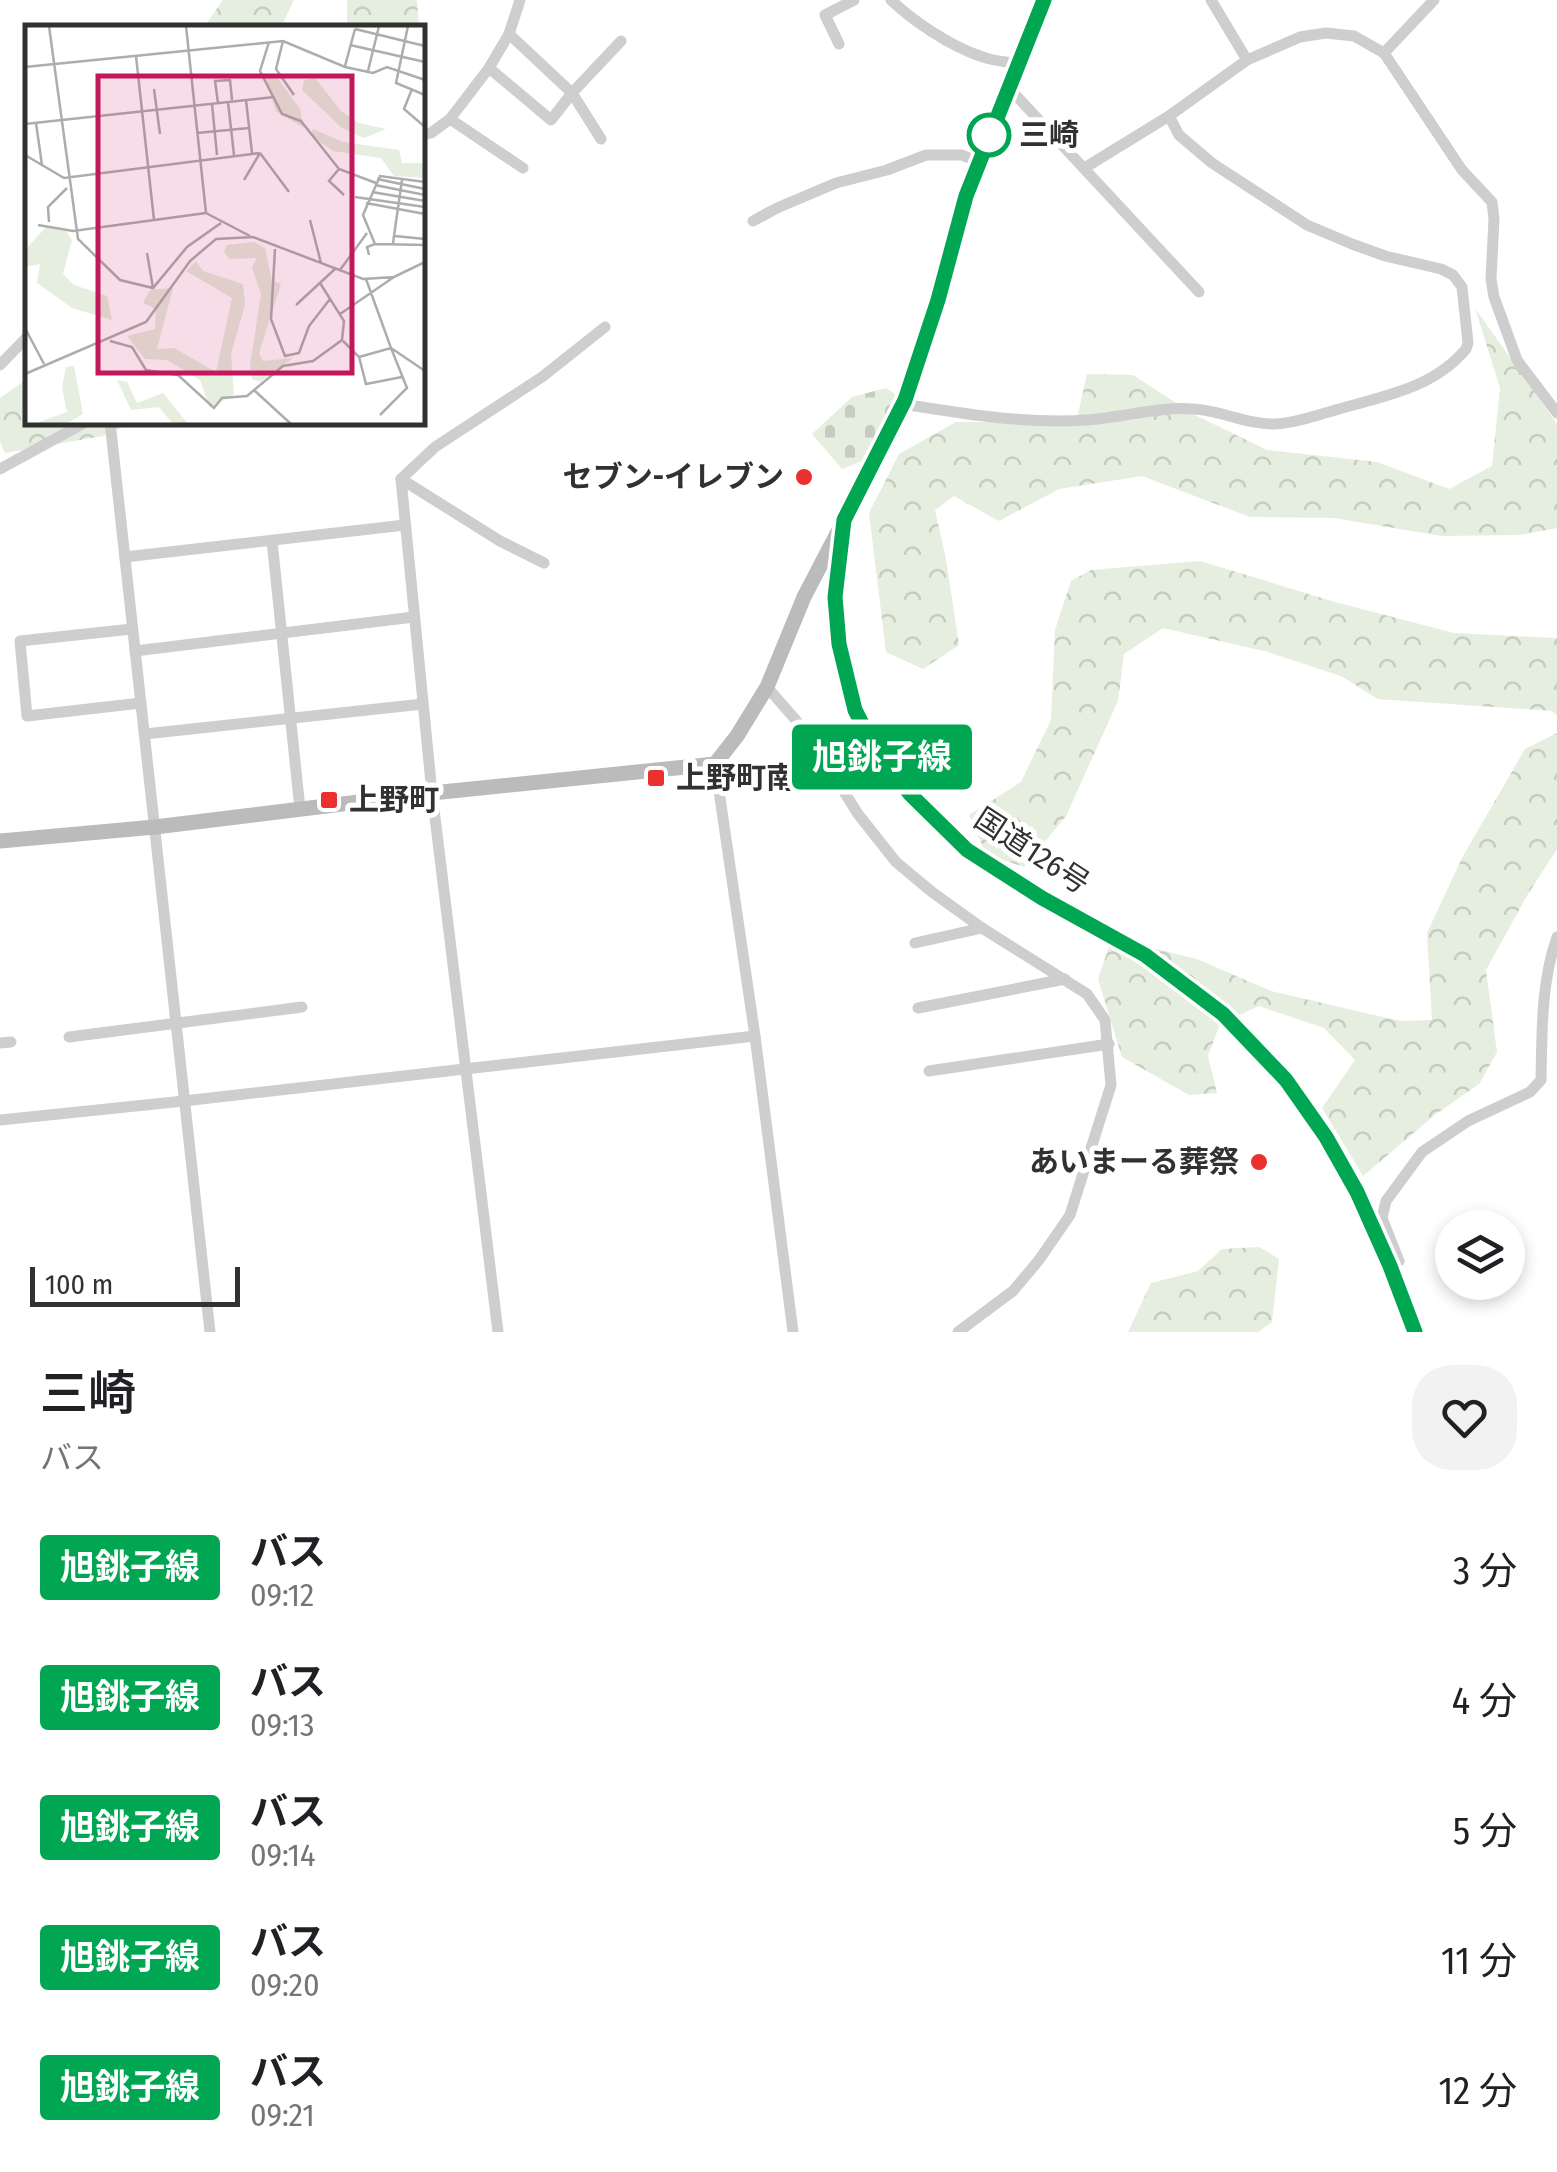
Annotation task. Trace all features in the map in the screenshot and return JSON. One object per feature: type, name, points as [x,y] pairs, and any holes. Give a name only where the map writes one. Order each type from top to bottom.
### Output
[{"type":"highway","name":"国道126号","points":[[1041,1],[1020,64],[966,196],[938,300],[903,404],[844,520],[835,597],[839,644],[855,710],[874,747],[910,794],[967,850],[1042,898],[1145,955],[1223,1014],[1286,1080],[1326,1137],[1357,1192],[1415,1332]]},
{"type":"street","points":[[425,134],[450,119],[488,68],[508,34],[520,0]]},
{"type":"street","points":[[839,44],[825,15],[854,0]]},
{"type":"street","points":[[890,0],[954,44],[982,58],[1020,64]]},
{"type":"street","points":[[1212,0],[1247,60]]},
{"type":"street","points":[[1384,53],[1434,0]]},
{"type":"street","points":[[1086,167],[1247,60],[1300,37],[1326,33],[1354,36],[1384,53],[1462,170],[1492,202],[1494,297],[1516,360],[1557,413]]},
{"type":"street","points":[[508,34],[572,93],[601,139]]},
{"type":"street","points":[[488,68],[550,120],[621,42]]},
{"type":"street","points":[[1009,88],[1199,292]]},
{"type":"street","points":[[903,404],[973,416],[1061,421],[1196,408],[1248,422],[1275,424],[1306,420],[1388,397],[1430,378],[1466,349],[1462,287],[1453,275],[1385,256],[1307,225],[1212,164],[1179,134],[1168,116]]},
{"type":"street","points":[[450,119],[523,168]]},
{"type":"street","points":[[752,221],[836,184],[926,155],[962,155],[978,162]]},
{"type":"street","points":[[498,1332],[432,793],[401,479],[434,447],[542,378],[605,327]]},
{"type":"street","points":[[0,366],[25,339]]},
{"type":"street","points":[[0,469],[81,425]]},
{"type":"street","points":[[110,425],[210,1332]]},
{"type":"street","points":[[401,479],[500,541],[544,562]]},
{"type":"street","points":[[0,840],[715,764],[768,686],[804,598],[844,520]]},
{"type":"street","points":[[125,557],[404,524]]},
{"type":"street","points":[[272,541],[300,809]]},
{"type":"street","points":[[136,651],[414,618]]},
{"type":"street","points":[[132,629],[20,641],[27,716],[141,702]]},
{"type":"street","points":[[768,686],[808,734],[858,814],[896,862],[982,928],[1087,994],[1105,1020],[1111,1086],[1070,1215],[1013,1291],[958,1332]]},
{"type":"street","points":[[145,734],[423,704]]},
{"type":"street","points":[[715,764],[756,1036],[793,1332]]},
{"type":"street","points":[[915,944],[982,928]]},
{"type":"street","points":[[1390,1266],[1399,1261],[1382,1218],[1386,1201],[1422,1152],[1468,1121],[1530,1092],[1542,1080],[1548,964],[1557,937]]},
{"type":"street","points":[[918,1008],[1065,979]]},
{"type":"street","points":[[69,1037],[302,1007]]},
{"type":"street","points":[[0,1120],[756,1036]]},
{"type":"street","points":[[929,1071],[1109,1044]]},
{"type":"green space","points":[[223,0],[294,0],[282,25],[205,25]]},
{"type":"green space","points":[[347,0],[417,0],[419,25],[347,25]]},
{"type":"green space","points":[[1475,308],[1557,424],[1557,528],[1520,535],[1442,536],[1334,518],[1250,517],[1142,476],[1059,489],[999,521],[954,496],[935,510],[959,645],[923,669],[886,652],[869,513],[899,454],[956,422],[1077,418],[1087,374],[1133,375],[1193,414],[1267,450],[1377,462],[1449,489],[1492,466],[1500,388]]},
{"type":"green space","points":[[25,380],[25,425],[128,425],[103,436],[5,453],[0,442],[0,398]]},
{"type":"green space","points":[[886,388],[898,396],[865,460],[842,469],[812,434],[852,397]]},
{"type":"green space","points":[[1200,561],[1454,633],[1557,638],[1557,716],[1552,711],[1378,699],[1341,676],[1268,652],[1163,628],[1124,654],[1118,701],[1066,816],[1024,867],[986,854],[969,815],[1021,782],[1051,720],[1055,630],[1071,581],[1091,570]]},
{"type":"green space","points":[[1557,733],[1557,849],[1486,970],[1497,1052],[1479,1084],[1436,1114],[1363,1176],[1322,1108],[1355,1060],[1324,1028],[1259,1006],[1220,1024],[1208,1056],[1217,1093],[1189,1095],[1122,1057],[1098,979],[1112,938],[1197,959],[1271,991],[1400,1021],[1432,1020],[1427,933],[1463,856],[1525,749]]},
{"type":"green space","points":[[1259,1247],[1279,1259],[1272,1322],[1258,1332],[1128,1332],[1151,1283],[1198,1271],[1222,1249]]},
{"type":"bus line","name":"旭銚子線","points":[[1044,0],[966,196],[905,400],[844,520],[835,597],[839,644],[855,710],[874,747],[910,794],[967,850],[1042,898],[1145,955],[1223,1014],[1286,1080],[1326,1137],[1357,1192],[1415,1332]]},
{"type":"place","name":"三崎","points":[[989,135]]},
{"type":"place","name":"セブン-イレブン","points":[[804,477]]},
{"type":"place","name":"上野町南","points":[[656,778]]},
{"type":"place","name":"上野町","points":[[329,800]]},
{"type":"place","name":"あいまーる葬祭","points":[[1259,1162]]}]
